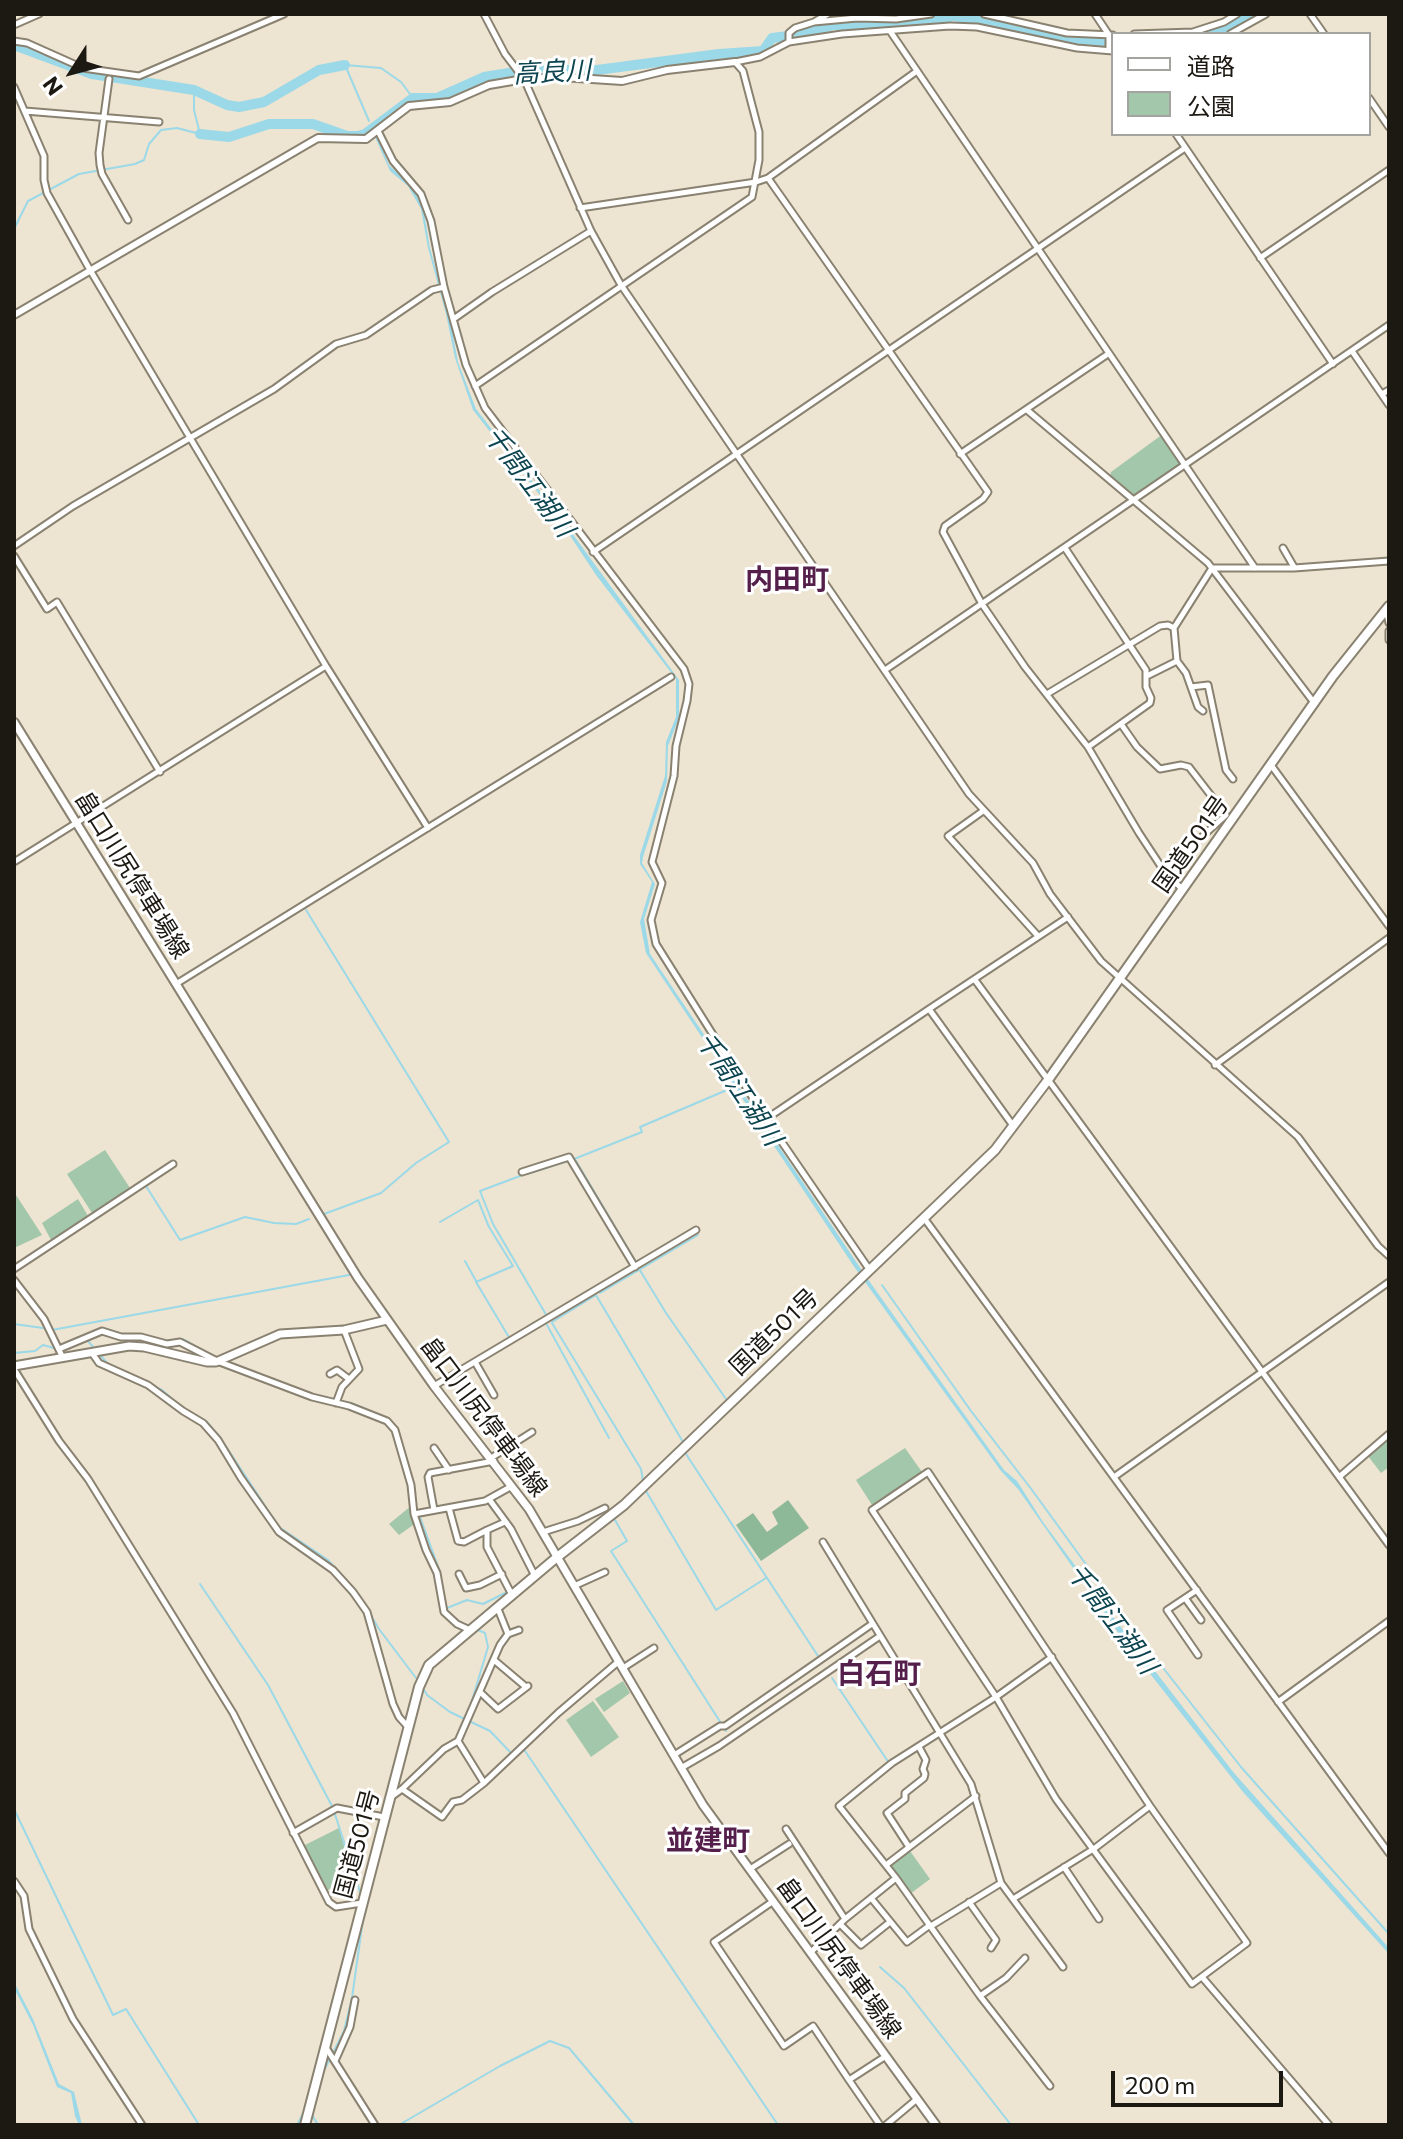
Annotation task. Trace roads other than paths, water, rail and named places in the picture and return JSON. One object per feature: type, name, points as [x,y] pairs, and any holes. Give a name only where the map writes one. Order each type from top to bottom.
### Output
[{"type":"highway","name":"国道501号","points":[[305,2125],[384,1817],[425,1672],[443,1652],[633,1497],[995,1150],[1183,890],[1229,817],[1387,608]]},
{"type":"main road","name":"畠口川尻停車場線","points":[[14,722],[338,1247],[434,1386],[512,1485],[542,1532],[680,1768],[749,1870],[936,2125]]},
{"type":"main road","points":[[14,1368],[92,1352],[144,1347],[194,1360],[217,1361],[280,1334],[344,1330],[387,1320]]},
{"type":"street","points":[[14,25],[39,14]]},
{"type":"street","points":[[14,41],[27,43],[83,68],[139,76],[284,14]]},
{"type":"street","points":[[484,14],[505,54],[524,79],[580,208],[621,285],[969,794],[1033,863],[1050,894],[1094,952],[1302,1142],[1378,1246],[1389,1256]]},
{"type":"street","points":[[814,22],[828,14]]},
{"type":"street","points":[[789,42],[789,33],[795,28],[814,22],[857,18],[896,19],[931,14]]},
{"type":"street","points":[[984,14],[1067,33],[1111,35]]},
{"type":"street","points":[[14,315],[318,138],[360,140],[378,131],[409,106],[450,102],[489,85],[524,79],[562,77],[622,81],[667,70],[760,57],[789,42],[842,34],[977,27],[1077,48],[1111,50],[1111,35],[1095,14]]},
{"type":"street","points":[[1193,32],[1224,22],[1237,14]]},
{"type":"street","points":[[1234,32],[1266,14]]},
{"type":"street","points":[[1310,14],[1323,32]]},
{"type":"street","points":[[890,31],[1255,568]]},
{"type":"street","points":[[475,386],[752,197],[759,160],[759,132],[743,71],[735,62]]},
{"type":"street","points":[[580,208],[768,178],[917,71]]},
{"type":"street","points":[[109,79],[99,153],[102,171],[128,220]]},
{"type":"street","points":[[14,87],[44,156],[46,190],[90,270],[326,666],[428,828]]},
{"type":"street","points":[[1371,101],[1389,127]]},
{"type":"street","points":[[25,111],[159,122]]},
{"type":"street","points":[[378,131],[393,161],[421,194],[431,221],[444,287],[466,365],[485,408],[684,669],[689,684],[683,725],[676,746],[674,776],[652,862],[662,883],[651,920],[656,944],[865,1273]]},
{"type":"street","points":[[1177,136],[1333,364]]},
{"type":"street","points":[[593,552],[1185,148]]},
{"type":"street","points":[[1260,258],[1389,170]]},
{"type":"street","points":[[768,178],[988,495],[945,526],[943,532],[982,604],[1025,667],[1088,747],[1098,768],[1164,871],[1183,890]]},
{"type":"street","points":[[455,318],[591,231]]},
{"type":"street","points":[[14,546],[82,501],[274,389],[336,344],[366,335],[432,290],[444,287]]},
{"type":"street","points":[[885,670],[1389,325]]},
{"type":"street","points":[[1352,351],[1389,405]]},
{"type":"street","points":[[960,454],[1108,354]]},
{"type":"street","points":[[1382,394],[1389,390]]},
{"type":"street","points":[[1027,410],[1135,499],[1212,568],[1315,704]]},
{"type":"street","points":[[1065,548],[1147,676],[1146,687],[1151,698],[1150,703],[1088,747]]},
{"type":"street","points":[[1283,548],[1294,568]]},
{"type":"street","points":[[14,556],[47,609],[57,602],[160,772]]},
{"type":"street","points":[[1212,568],[1294,568],[1389,561]]},
{"type":"street","points":[[1203,711],[1198,707],[1186,673],[1177,661],[1174,628],[1212,568]]},
{"type":"street","points":[[1387,608],[1389,623]]},
{"type":"street","points":[[1047,694],[1160,626],[1174,628]]},
{"type":"street","points":[[1389,631],[1389,640]]},
{"type":"street","points":[[1147,676],[1177,661]]},
{"type":"street","points":[[14,862],[326,666]]},
{"type":"street","points":[[176,984],[671,677]]},
{"type":"street","points":[[1191,687],[1208,685],[1226,770],[1233,779]]},
{"type":"street","points":[[1121,724],[1137,747],[1160,769],[1181,765],[1189,767],[1229,817],[1164,871]]},
{"type":"street","points":[[1271,765],[1389,926]]},
{"type":"street","points":[[983,811],[948,836],[1038,936]]},
{"type":"street","points":[[766,1119],[1068,917]]},
{"type":"street","points":[[1215,1065],[1389,938]]},
{"type":"street","points":[[975,980],[1389,1545]]},
{"type":"street","points":[[929,1009],[1014,1127]]},
{"type":"street","points":[[522,1172],[569,1157],[635,1267]]},
{"type":"street","points":[[14,1269],[173,1164]]},
{"type":"street","points":[[924,1217],[1389,1853]]},
{"type":"street","points":[[434,1386],[696,1230]]},
{"type":"street","points":[[14,1280],[44,1319],[63,1358]]},
{"type":"street","points":[[1114,1477],[1303,1340],[1354,1309],[1389,1282]]},
{"type":"street","points":[[336,1403],[342,1387],[359,1369],[344,1330]]},
{"type":"street","points":[[58,1347],[102,1331],[167,1344],[180,1342],[217,1361],[387,1421],[395,1430],[426,1550],[437,1573],[444,1612],[471,1631]]},
{"type":"street","points":[[92,1352],[99,1363],[148,1385],[203,1423],[218,1440],[279,1532],[333,1570],[353,1592],[367,1612],[393,1704],[399,1717],[409,1727]]},
{"type":"street","points":[[475,1362],[494,1395]]},
{"type":"street","points":[[14,1368],[59,1441],[88,1479],[233,1713],[329,1902],[336,1907],[362,1903]]},
{"type":"street","points":[[330,1374],[337,1370],[349,1379]]},
{"type":"street","points":[[434,1510],[428,1477],[430,1473],[492,1460],[532,1432]]},
{"type":"street","points":[[1339,1477],[1389,1434]]},
{"type":"street","points":[[434,1448],[449,1470]]},
{"type":"street","points":[[928,1472],[1052,1657],[1150,1806],[1247,1943],[1192,1984],[1056,1799],[996,1697],[872,1510],[928,1472]]},
{"type":"street","points":[[417,1513],[489,1499],[512,1485]]},
{"type":"street","points":[[489,1499],[535,1577]]},
{"type":"street","points":[[449,1508],[458,1541],[464,1542],[505,1522]]},
{"type":"street","points":[[542,1532],[578,1521],[605,1508]]},
{"type":"street","points":[[487,1530],[487,1547],[513,1596]]},
{"type":"street","points":[[823,1542],[976,1796],[992,1861],[1001,1883],[1063,1967]]},
{"type":"street","points":[[573,1586],[605,1572]]},
{"type":"street","points":[[459,1574],[466,1588],[502,1574]]},
{"type":"street","points":[[1197,1590],[1167,1610],[1198,1655]]},
{"type":"street","points":[[1185,1598],[1201,1620]]},
{"type":"street","points":[[498,1609],[508,1634]]},
{"type":"street","points":[[1278,1702],[1389,1621]]},
{"type":"street","points":[[673,1755],[736,1719],[872,1624]]},
{"type":"street","points":[[390,1797],[444,1749],[458,1741],[505,1635],[519,1630]]},
{"type":"street","points":[[680,1768],[719,1746],[880,1636]]},
{"type":"street","points":[[402,1789],[442,1817],[453,1802],[462,1800],[484,1783],[558,1713],[620,1665],[654,1648]]},
{"type":"street","points":[[1050,2086],[839,1806],[892,1763],[996,1697],[1052,1657]]},
{"type":"street","points":[[479,1692],[498,1709],[527,1686],[517,1682],[494,1660]]},
{"type":"street","points":[[458,1741],[484,1783]]},
{"type":"street","points":[[909,1847],[887,1813],[924,1778],[926,1760],[919,1747]]},
{"type":"street","points":[[886,1865],[976,1796]]},
{"type":"street","points":[[1013,1899],[1095,1848],[1150,1806]]},
{"type":"street","points":[[293,1833],[337,1808],[384,1817]]},
{"type":"street","points":[[786,1829],[842,1922],[861,1945],[890,1922]]},
{"type":"street","points":[[749,1870],[789,1844]]},
{"type":"street","points":[[1064,1867],[1099,1919]]},
{"type":"street","points":[[810,1953],[896,1878]]},
{"type":"street","points":[[14,1881],[27,1904],[29,1929],[73,2019],[142,2125]]},
{"type":"street","points":[[871,1898],[907,1942],[1001,1883]]},
{"type":"street","points":[[772,1902],[714,1942],[784,2046],[813,2026],[883,2125],[917,2099]]},
{"type":"street","points":[[969,1902],[996,1940],[991,1948]]},
{"type":"street","points":[[980,1996],[1006,1978],[1025,1958]]},
{"type":"street","points":[[1202,1977],[1329,2125]]},
{"type":"street","points":[[335,2062],[350,2027],[355,2000]]},
{"type":"street","points":[[325,2046],[375,2125]]},
{"type":"street","points":[[849,2080],[886,2056]]},
{"type":"water","name":"千間江湖川","points":[[377,135],[389,165],[412,187],[423,206],[458,362],[476,409],[561,518],[679,680],[679,718],[668,746],[667,781],[642,863],[655,884],[644,919],[650,954],[867,1278],[1004,1470],[1017,1481],[1110,1613],[1234,1773],[1389,1948],[1389,1954],[1243,1792],[1122,1638],[1018,1489],[1001,1471],[855,1268],[646,953],[640,922],[652,882],[640,864],[640,855],[665,776],[666,742],[676,717],[676,679],[596,575],[561,522],[473,410],[455,358],[421,209],[408,186],[390,171],[375,137]]},
{"type":"water","points":[[14,1982],[33,2019],[59,2084],[74,2092],[82,2125],[75,2116],[71,2093],[57,2087]]},
{"type":"waterway","name":"高良川","points":[[1216,32],[1250,14]]},
{"type":"waterway","name":"高良川","points":[[200,134],[229,137],[269,124],[313,124],[347,136],[358,136],[413,98],[437,98],[484,77],[528,70],[597,70],[763,51],[772,38],[834,25],[898,25],[954,16],[1094,43],[1111,43]]},
{"type":"waterway","name":"高良川","points":[[14,45],[92,74],[194,90],[239,107],[264,102],[319,70],[345,65]]},
{"type":"waterway","name":"高良川","points":[[369,121],[345,65],[381,68],[401,82],[413,98]]},
{"type":"waterway","points":[[14,229],[28,201],[79,174],[144,160],[149,144],[161,130],[177,128],[200,134],[194,110],[194,90]]},
{"type":"waterway","points":[[306,910],[449,1142],[416,1163],[381,1193],[324,1214]]},
{"type":"waterway","name":"千間江湖川","points":[[574,1159],[642,1132],[640,1127],[734,1087]]},
{"type":"waterway","points":[[527,1174],[568,1161]]},
{"type":"waterway","points":[[576,1161],[636,1262]]},
{"type":"waterway","points":[[520,1176],[480,1191],[493,1224],[548,1318]]},
{"type":"waterway","points":[[146,1186],[180,1240],[245,1217],[296,1224],[309,1219]]},
{"type":"waterway","points":[[440,1222],[478,1200],[489,1227],[513,1266],[476,1282],[510,1339]]},
{"type":"waterway","points":[[600,1293],[698,1235]]},
{"type":"waterway","points":[[465,1261],[476,1281]]},
{"type":"waterway","points":[[638,1267],[726,1399]]},
{"type":"waterway","points":[[52,1330],[349,1275]]},
{"type":"waterway","name":"千間江湖川","points":[[882,1285],[1138,1636],[1241,1767],[1389,1934]]},
{"type":"waterway","points":[[552,1322],[596,1295],[683,1442]]},
{"type":"waterway","points":[[552,1323],[641,1469],[643,1481]]},
{"type":"waterway","points":[[14,1324],[43,1328]]},
{"type":"waterway","points":[[547,1325],[609,1438]]},
{"type":"waterway","points":[[86,1335],[102,1328],[123,1334],[145,1335]]},
{"type":"waterway","points":[[166,1342],[183,1339],[219,1359]]},
{"type":"waterway","points":[[87,1340],[96,1350]]},
{"type":"waterway","points":[[14,1353],[35,1351],[43,1345],[54,1348]]},
{"type":"waterway","points":[[100,1355],[109,1365]]},
{"type":"waterway","points":[[122,1371],[162,1390],[178,1404]]},
{"type":"waterway","points":[[310,1394],[354,1404],[388,1419]]},
{"type":"waterway","points":[[183,1408],[206,1421],[219,1436],[279,1527],[328,1560],[359,1595],[379,1629],[416,1678]]},
{"type":"waterway","points":[[397,1429],[401,1442]]},
{"type":"waterway","points":[[686,1454],[818,1656]]},
{"type":"waterway","points":[[411,1475],[414,1492]]},
{"type":"waterway","points":[[646,1491],[716,1610],[766,1578]]},
{"type":"waterway","points":[[416,1506],[440,1572],[441,1583]]},
{"type":"waterway","points":[[615,1520],[627,1541],[611,1551],[726,1731]]},
{"type":"waterway","points":[[200,1584],[268,1685],[333,1808],[360,1892]]},
{"type":"waterway","points":[[447,1608],[467,1600],[483,1604],[505,1593]]},
{"type":"waterway","points":[[445,1605],[447,1611],[469,1627]]},
{"type":"waterway","points":[[471,1704],[488,1647],[485,1633],[478,1630]]},
{"type":"waterway","points":[[832,1678],[889,1763]]},
{"type":"waterway","points":[[423,1688],[427,1695],[450,1712],[490,1731],[512,1754]]},
{"type":"waterway","points":[[523,1748],[778,2125]]},
{"type":"waterway","points":[[14,1809],[113,2015],[126,2009],[199,2125]]},
{"type":"waterway","points":[[333,2053],[344,2031],[352,1998],[364,1912]]},
{"type":"waterway","points":[[880,1967],[904,1988],[1011,2125]]},
{"type":"waterway","points":[[399,2125],[500,2066],[550,2041],[569,2048],[634,2125]]},
{"type":"waterway","points":[[322,2074],[330,2059]]},
{"type":"waterway","points":[[297,2125],[306,2108]]},
{"type":"waterway","points":[[312,2115],[318,2125]]},
{"type":"district","name":"内田町","points":[[787,580]]},
{"type":"district","name":"白石町","points":[[879,1674]]},
{"type":"district","name":"並建町","points":[[708,1841]]}]
